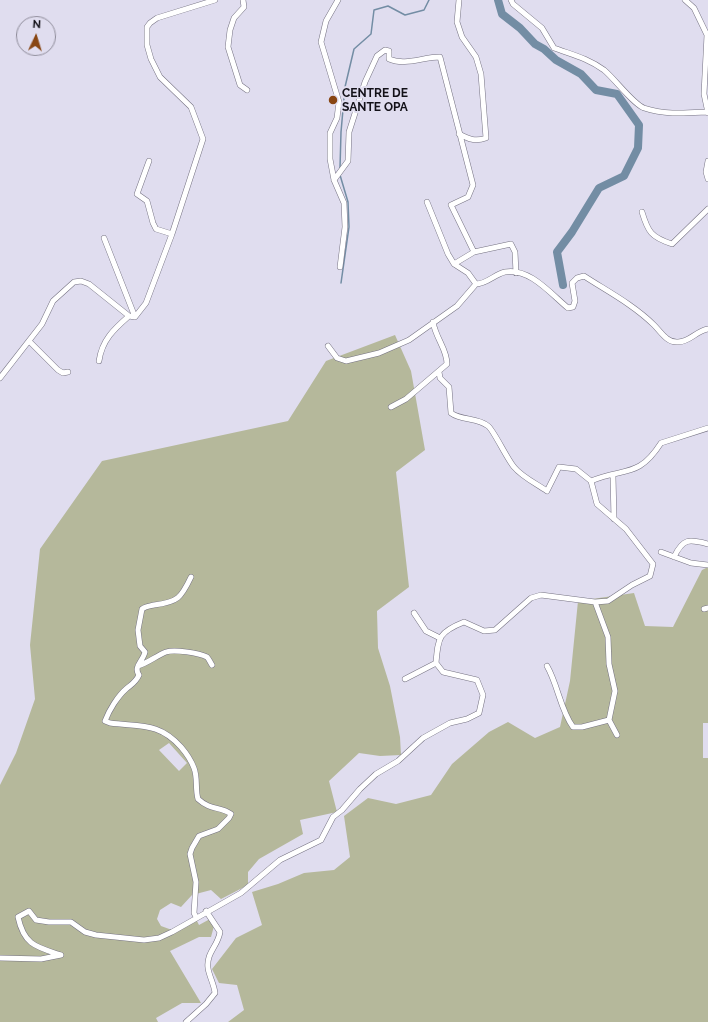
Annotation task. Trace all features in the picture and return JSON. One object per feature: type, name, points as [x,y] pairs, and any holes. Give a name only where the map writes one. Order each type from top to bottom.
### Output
[{"type":"street","points":[[99,361],[100,350],[111,332],[146,303],[172,234],[202,144],[202,134],[191,107],[160,77],[148,45],[147,27],[150,22],[158,18],[215,0]]},
{"type":"street","points":[[243,0],[244,7],[234,18],[230,30],[228,47],[240,85],[247,90]]},
{"type":"street","points":[[338,0],[326,21],[321,42],[339,102],[337,118],[330,134],[330,159],[334,180],[344,203],[345,226],[340,267]]},
{"type":"street","points":[[459,0],[457,22],[462,37],[476,57],[480,74],[486,138],[479,141],[471,140],[459,134]]},
{"type":"street","points":[[511,0],[513,4],[542,28],[554,48],[586,58],[599,67],[642,107],[680,114],[708,112],[704,94],[707,35],[694,8],[685,0]]},
{"type":"street","points":[[334,180],[348,161],[349,132],[365,82],[377,56],[385,50],[389,51],[389,59],[396,62],[404,62],[427,57],[440,57],[473,185],[468,197],[451,205],[474,252]]},
{"type":"street","points":[[150,161],[137,194],[147,201],[156,229],[172,234]]},
{"type":"street","points":[[708,162],[706,172],[708,179]]},
{"type":"street","points":[[427,202],[448,254],[454,264],[468,273],[476,284]]},
{"type":"street","points":[[642,212],[648,230],[657,239],[672,244],[708,209]]},
{"type":"street","points":[[104,238],[132,316]]},
{"type":"street","points":[[454,264],[474,252],[511,244],[515,252],[516,272]]},
{"type":"street","points":[[328,346],[337,358],[346,361],[379,353],[409,340],[457,306],[476,284],[481,284],[505,272],[526,273],[568,308],[573,307],[574,300],[572,283],[577,278],[584,276],[644,316],[668,340],[677,342],[689,340],[700,331],[708,330]]},
{"type":"street","points":[[0,378],[42,324],[53,301],[74,282],[81,281],[89,284],[132,316]]},
{"type":"street","points":[[391,407],[406,398],[447,364],[447,356],[435,334],[433,322]]},
{"type":"street","points":[[30,341],[58,370],[63,373],[68,372]]},
{"type":"street","points":[[0,958],[40,959],[61,955],[32,944],[21,932],[18,917],[30,911],[36,920],[49,922],[70,922],[85,932],[96,935],[144,940],[159,938],[172,932],[241,892],[280,860],[321,840],[333,817],[342,810],[360,788],[376,774],[398,761],[423,738],[450,723],[467,720],[479,713],[483,695],[477,680],[443,672],[436,663],[440,638],[443,632],[464,622],[484,631],[495,630],[530,598],[542,595],[595,602],[608,601],[632,585],[650,576],[653,564],[626,529],[597,504],[591,481],[576,469],[559,467],[547,491],[516,469],[506,456],[489,426],[471,419],[457,418],[451,413],[449,387],[440,378],[439,372]]},
{"type":"street","points":[[591,481],[602,477],[614,476],[633,471],[656,451],[661,443],[708,428]]},
{"type":"street","points":[[614,476],[614,519]]},
{"type":"street","points":[[674,557],[681,544],[685,541],[695,541],[708,544]]},
{"type":"street","points":[[661,552],[690,563],[708,565]]},
{"type":"street","points":[[191,577],[183,594],[175,601],[165,604],[145,606],[142,609],[138,630],[140,646],[145,652],[137,667],[137,672],[140,675],[136,682],[126,689],[105,721],[116,724],[146,727],[170,735],[188,755],[194,767],[197,778],[198,799],[206,806],[218,810],[225,810],[231,814],[230,818],[218,828],[199,836],[192,848],[190,854],[196,882],[194,913],[196,917]]},
{"type":"street","points":[[595,602],[608,637],[608,664],[615,691],[609,720],[617,735]]},
{"type":"street","points":[[414,613],[426,631],[440,638]]},
{"type":"street","points":[[137,667],[149,663],[167,651],[184,651],[209,658],[212,665]]},
{"type":"street","points":[[405,679],[436,663]]},
{"type":"street","points":[[547,666],[553,676],[560,701],[573,727],[582,727],[609,720]]},
{"type":"street","points":[[186,1022],[206,1004],[215,993],[208,968],[210,953],[219,941],[220,932],[206,911]]},
{"type":"green space","points":[[395,335],[411,371],[425,450],[396,472],[409,587],[377,611],[378,648],[390,686],[400,737],[401,755],[380,756],[359,753],[329,781],[337,812],[300,820],[303,834],[259,859],[248,872],[248,885],[221,899],[211,890],[192,895],[181,907],[171,903],[160,910],[157,919],[161,926],[172,930],[171,935],[196,919],[199,925],[210,919],[214,926],[211,937],[199,937],[170,951],[201,1003],[182,1003],[156,1018],[158,1022],[0,1022],[0,785],[16,753],[35,699],[30,645],[40,549],[102,461],[288,421],[326,361]],"holes":[[[169,743],[187,763],[179,771],[159,750]]]},
{"type":"green space","points":[[708,567],[708,723],[703,723],[703,758],[708,758],[708,1022],[228,1022],[244,1010],[237,985],[219,983],[212,969],[236,938],[262,925],[252,892],[278,884],[304,873],[334,870],[350,857],[344,816],[368,798],[396,804],[431,795],[452,764],[489,732],[508,722],[535,738],[560,727],[570,681],[578,601],[634,593],[645,626],[673,627],[702,570]]},
{"type":"waterway","points":[[340,168],[341,132],[345,87],[354,49],[371,34],[374,10],[388,6],[405,15],[424,10],[429,0]]},
{"type":"waterway","points":[[498,0],[502,14],[520,28],[535,44],[544,49],[556,60],[581,74],[596,90],[617,94],[639,125],[638,148],[624,176],[599,188],[572,232],[557,252],[563,285]]},
{"type":"waterway","points":[[340,175],[348,202],[349,227],[341,283]]},
{"type":"place","name":"CENTRE DE SANTE OPA","points":[[333,100]]}]
